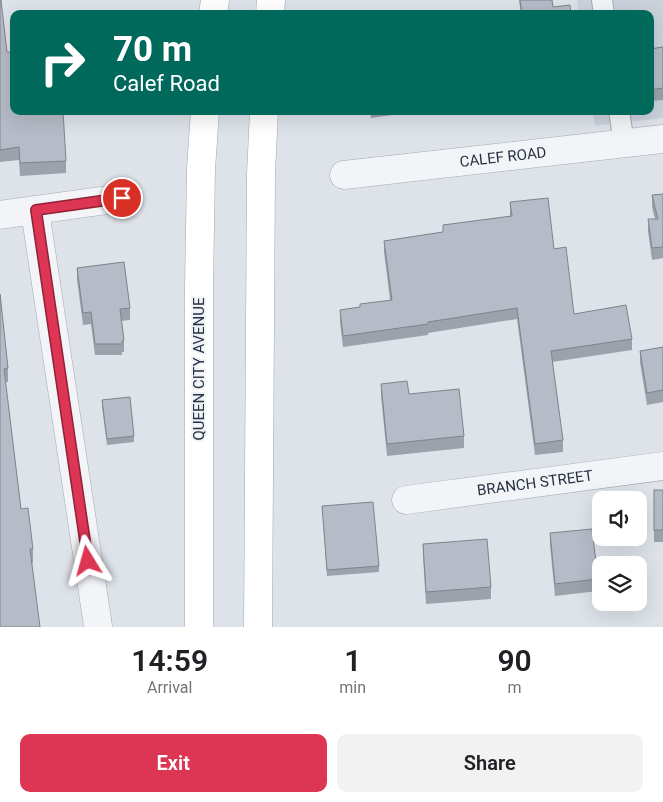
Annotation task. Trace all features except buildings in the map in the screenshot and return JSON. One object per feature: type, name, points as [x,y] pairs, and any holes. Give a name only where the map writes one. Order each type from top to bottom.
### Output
[{"type":"main road","name":"QUEEN CITY AVENUE","points":[[199,627],[199,287],[201,168],[205,115]]},
{"type":"main road","points":[[258,627],[261,174],[264,115]]},
{"type":"street","name":"CALEF ROAD","points":[[344,175],[663,139]]},
{"type":"street","points":[[0,215],[122,198]]},
{"type":"street","points":[[36,210],[98,626]]},
{"type":"street","name":"BRANCH STREET","points":[[406,500],[663,466]]},
{"type":"lane","points":[[620,115],[624,143]]},
{"type":"shaded area","points":[[577,0],[663,0],[663,118],[595,126],[594,115],[654,115],[654,10],[578,10]]},
{"type":"route","points":[[88,561],[36,210],[122,198]]}]
